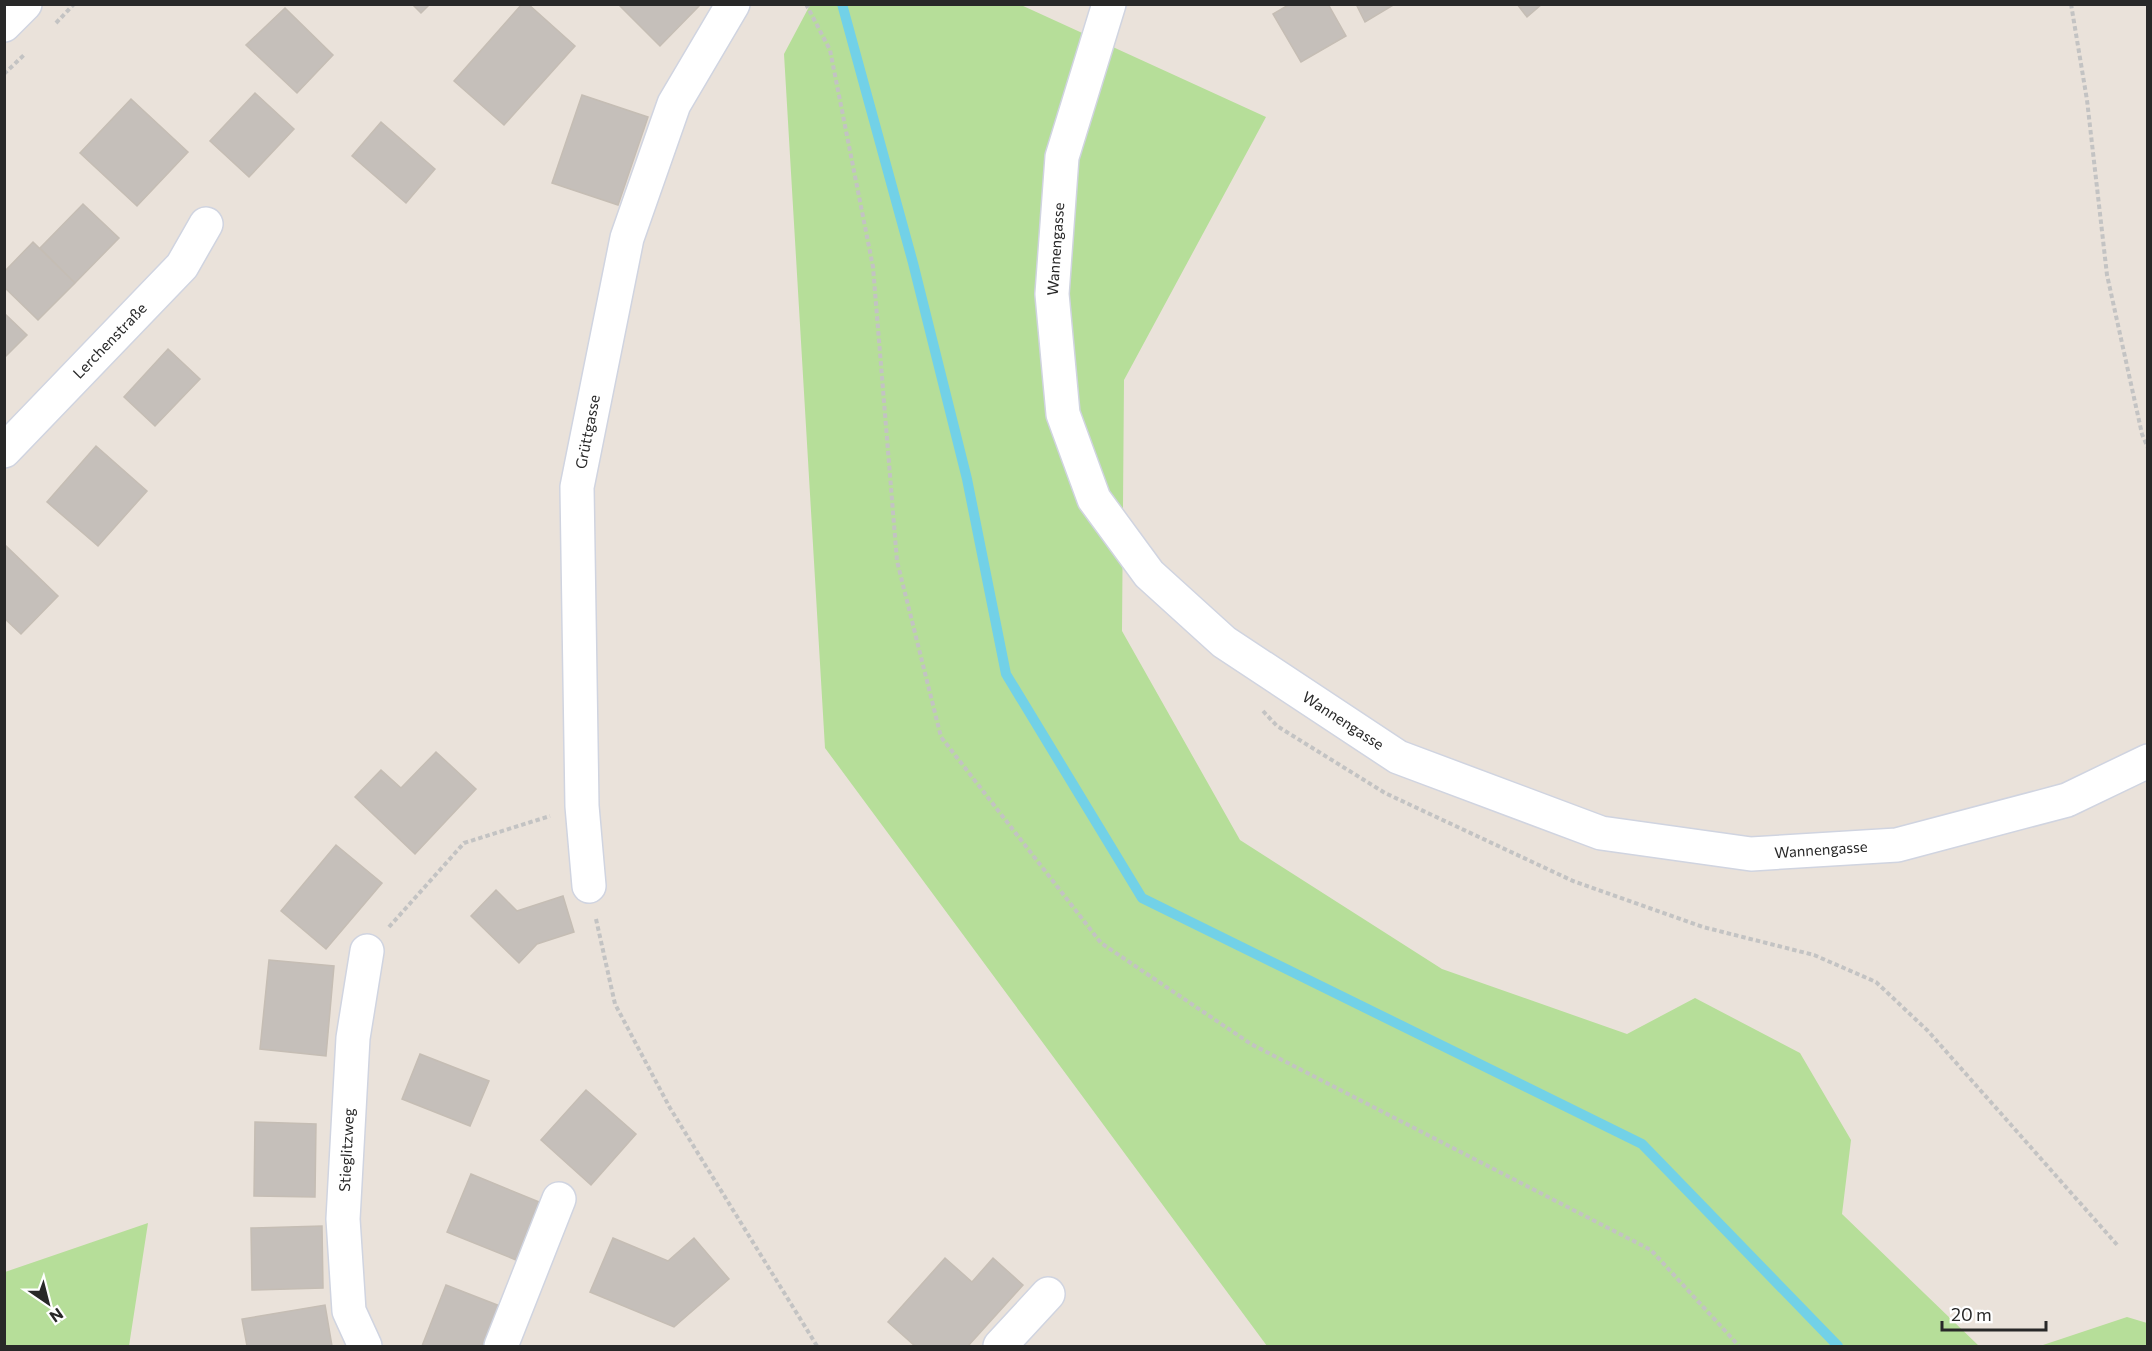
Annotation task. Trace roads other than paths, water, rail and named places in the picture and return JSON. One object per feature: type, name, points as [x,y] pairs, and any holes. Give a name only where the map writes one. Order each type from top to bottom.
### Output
[{"type":"street","points":[[4,26],[25,4]]},
{"type":"street","name":"Grüttgasse","points":[[590,886],[582,806],[577,487],[627,238],[674,104],[733,4]]},
{"type":"street","name":"Wannengasse","points":[[1109,4],[1062,157],[1052,294],[1063,414],[1094,499],[1149,574],[1224,642],[1398,757],[1601,833],[1751,854],[1897,845],[2067,800],[2148,761]]},
{"type":"street","name":"Lerchenstraße","points":[[4,451],[182,266],[206,224]]},
{"type":"street","name":"Stieglitzweg","points":[[365,1347],[349,1311],[343,1219],[353,1038],[368,951]]},
{"type":"street","points":[[501,1347],[559,1199]]},
{"type":"street","points":[[1000,1347],[1048,1294]]},
{"type":"waterway","points":[[842,4],[913,263],[967,479],[1006,674],[1142,898],[1642,1144],[1838,1346]]}]
